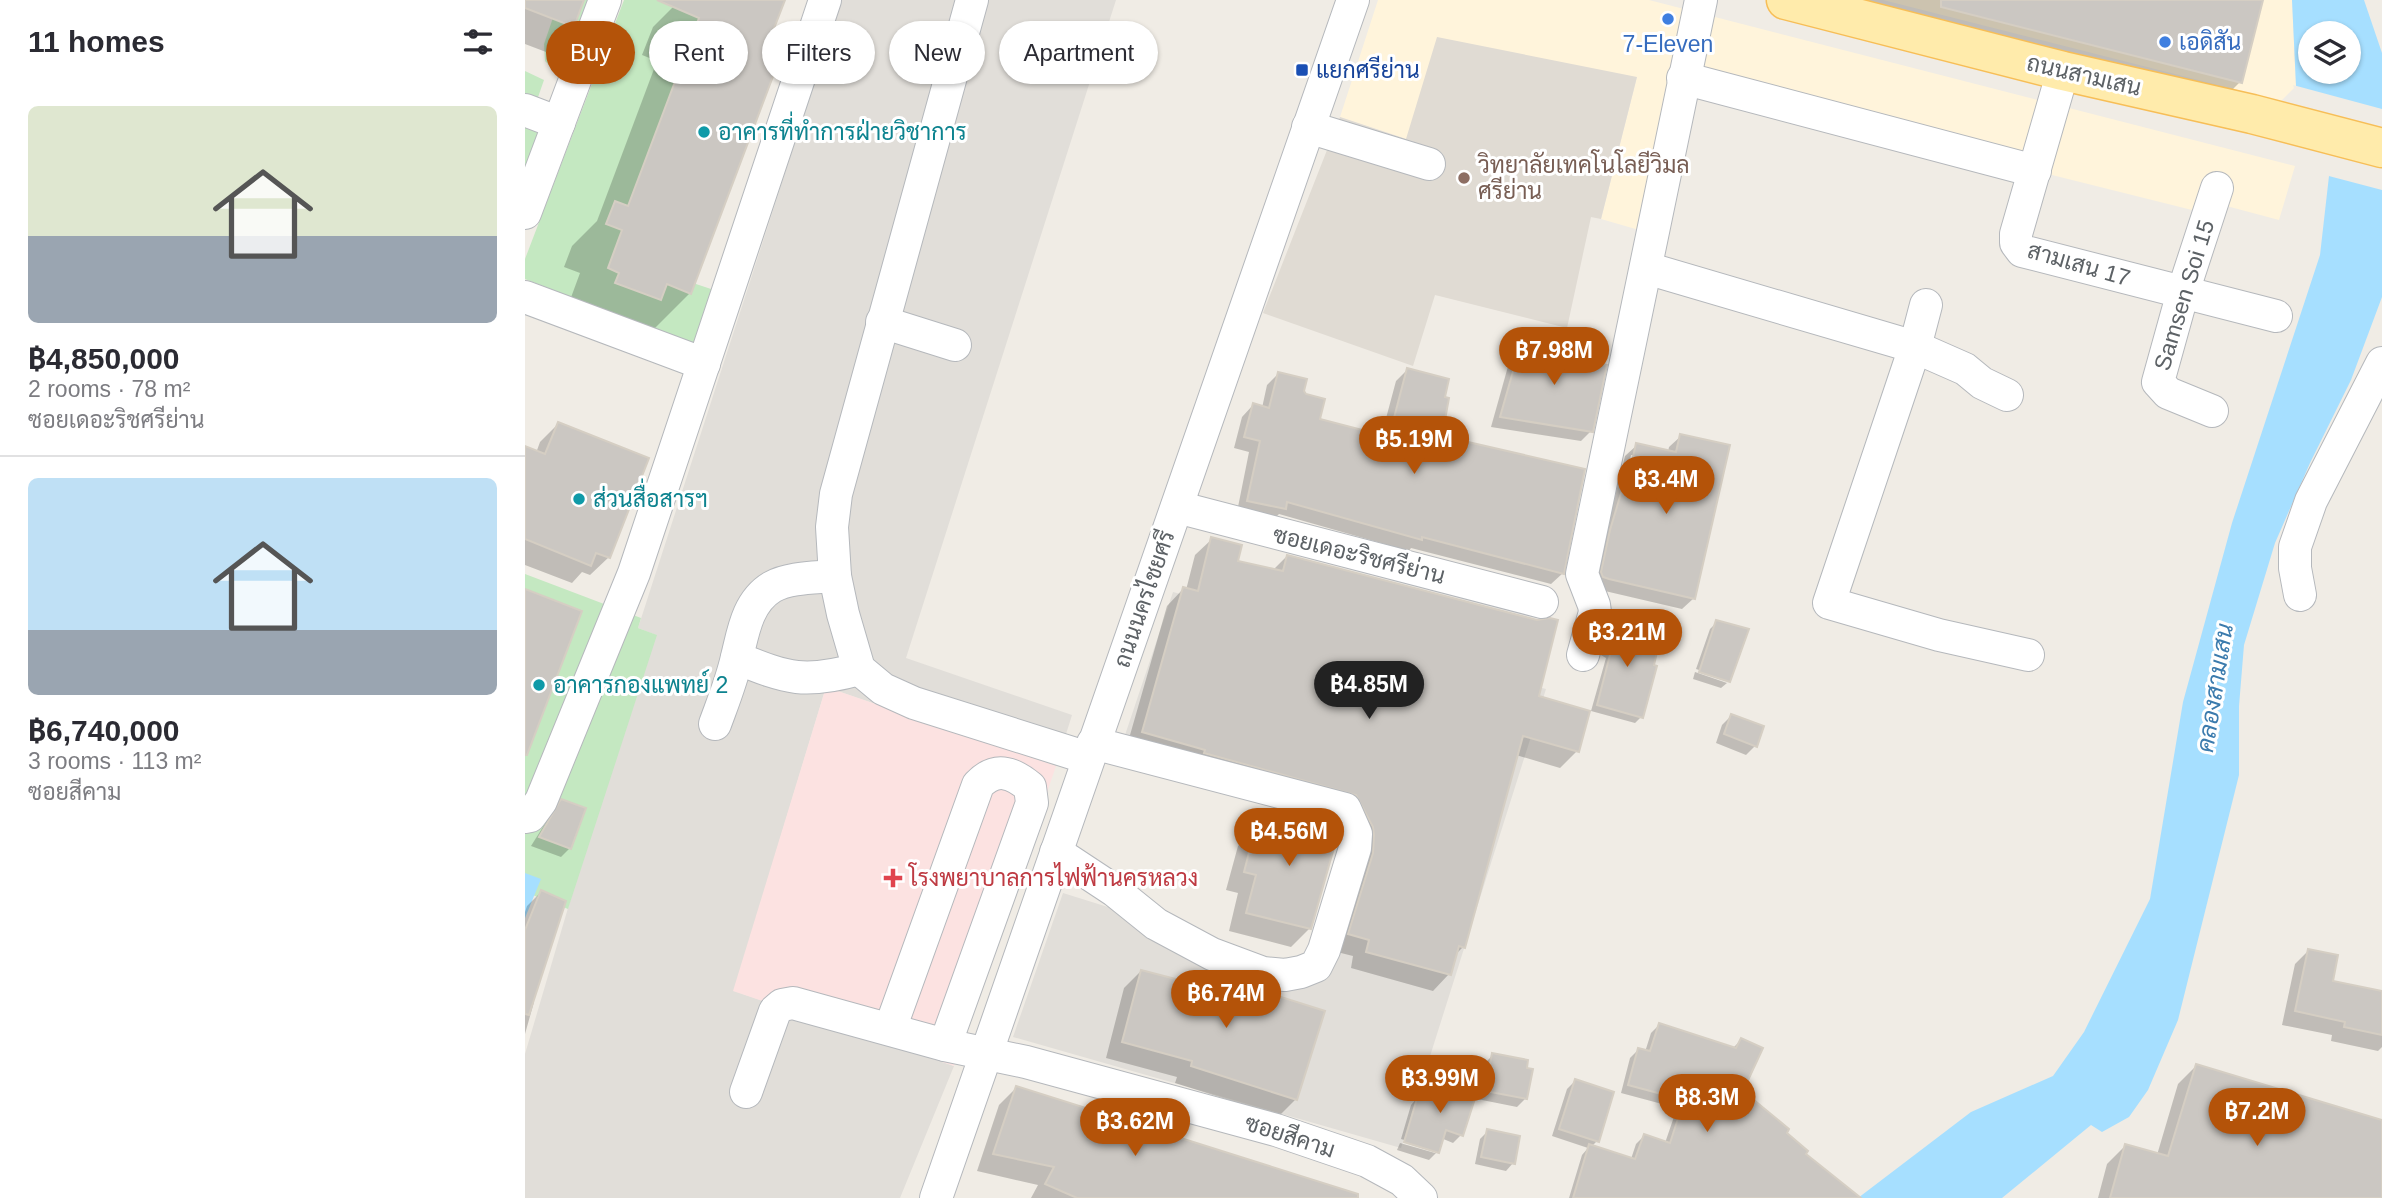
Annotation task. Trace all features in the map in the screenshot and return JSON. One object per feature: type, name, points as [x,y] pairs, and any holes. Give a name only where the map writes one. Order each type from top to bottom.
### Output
[{"type":"main road","name":"ถนนสามเสน","points":[[1806,2],[2063,71],[2252,114],[2382,148]]},
{"type":"street","points":[[525,213],[605,0]]},
{"type":"street","points":[[525,817],[530,817],[541,801],[634,573],[825,0]]},
{"type":"street","name":"ถนนนครไชยศรี","points":[[936,1198],[1353,0]]},
{"type":"street","points":[[1583,655],[1595,612],[1581,574],[1701,0]]},
{"type":"street","points":[[962,3],[836,494],[832,527],[835,576],[859,669],[883,689],[914,703],[1091,751],[1345,809],[1356,834],[1355,848],[1324,950],[1316,966],[1285,975],[1263,973],[1237,964],[1212,954],[1156,924],[1115,891],[1056,852]]},
{"type":"street","name":"สามเสน 17","points":[[2063,71],[2016,234],[2016,243],[2022,251],[2276,316]]},
{"type":"street","points":[[1683,78],[2035,171]]},
{"type":"street","points":[[525,110],[559,123]]},
{"type":"street","points":[[1308,127],[1429,164]]},
{"type":"street","name":"Samsen Soi 15","points":[[2212,411],[2168,393],[2158,382],[2183,292],[2217,188]]},
{"type":"street","points":[[1646,268],[1915,347],[1965,369],[1982,383],[2007,395]]},
{"type":"street","points":[[525,297],[703,364]]},
{"type":"street","points":[[1926,305],[1915,347],[1829,603],[1938,635],[2028,655]]},
{"type":"street","points":[[882,322],[955,345]]},
{"type":"street","points":[[2300,595],[2295,568],[2295,547],[2307,513],[2382,363]]},
{"type":"street","name":"ซอยเดอะริชศรีย่าน","points":[[1177,507],[1542,602]]},
{"type":"street","points":[[715,724],[737,658],[741,634],[758,600],[772,587],[792,581],[835,576]]},
{"type":"street","points":[[737,658],[778,675],[808,679],[829,678],[859,669]]},
{"type":"street","points":[[890,1029],[978,785],[986,777],[1001,772],[1017,776],[1030,787],[1033,803],[944,1045]]},
{"type":"street","name":"ซอยสีคาม","points":[[746,1092],[775,1011],[782,1005],[793,1003],[944,1045],[986,1052],[1276,1130],[1367,1161],[1402,1180],[1421,1198]]},
{"type":"shaded area","points":[[841,0],[1116,0],[1109,21],[999,21],[999,84],[1089,84],[906,658],[1072,715],[1056,766],[826,687],[734,991],[954,1066],[900,1198],[525,1198],[525,1054],[596,813],[656,635],[638,628],[814,84],[875,84],[875,21],[834,21]]},
{"type":"shaded area","points":[[1378,0],[1649,0],[2295,166],[2279,220],[2219,204],[2216,216],[1675,81],[1646,232],[1601,219],[1637,77],[1406,139],[1340,117]]},
{"type":"shaded area","name":"เอดิสัน","points":[[1883,0],[2292,0],[2296,86],[2281,101]]},
{"type":"shaded area","name":"วิทยาลัยเทคโนโลยีวิมล ศรีย่าน","points":[[1437,37],[1637,77],[1601,219],[1591,217],[1567,328],[1435,295],[1413,366],[1263,313],[1340,117],[1406,139]]},
{"type":"shaded area","points":[[1173,592],[1546,689],[1401,1148],[1013,1037],[1063,893],[1329,976],[1372,807],[1122,744]]},
{"type":"shaded area","name":"โรงพยาบาลการไฟฟ้านครหลวง","points":[[826,687],[1056,766],[954,1066],[733,991]]},
{"type":"green space","points":[[559,0],[591,0],[585,21],[552,21]]},
{"type":"green space","points":[[624,0],[707,0],[700,21],[649,21],[649,84],[680,84],[624,260],[717,291],[696,346],[525,279],[525,259],[592,84],[635,84],[635,21],[616,21]]},
{"type":"green space","points":[[546,38],[546,62],[545,61]]},
{"type":"green space","points":[[525,71],[544,80],[536,103],[525,99]]},
{"type":"green space","points":[[525,116],[533,124],[539,140],[536,158],[525,186]]},
{"type":"green space","points":[[525,574],[641,618],[638,628],[657,635],[568,909],[525,892]]},
{"type":"water","name":"คลองสามเสน","points":[[2292,0],[2364,0],[2382,53],[2382,297],[2351,380],[2275,543],[2244,645],[2239,706],[2239,775],[2178,1020],[2148,1090],[2129,1117],[2102,1132],[2091,1125],[2002,1198],[1858,1198],[1971,1112],[2053,1076],[2084,1032],[2150,899],[2183,702],[2232,523],[2320,255],[2329,176],[2296,86]]},
{"type":"water","points":[[525,873],[541,879],[525,918]]},
{"type":"pier","points":[[2293,85],[2382,109],[2382,190],[2325,175]]},
{"type":"building","points":[[525,0],[584,0],[576,21],[559,21],[525,8]]},
{"type":"building","name":"อาคารที่ทำการฝ่ายวิชาการ","points":[[657,0],[785,0],[777,21],[762,21],[762,84],[770,84],[691,294],[667,284],[661,300],[615,283],[619,273],[608,268],[622,230],[606,224],[615,201],[628,206],[674,84],[748,84],[748,21],[698,21],[699,18]]},
{"type":"building","name":"เอดิสัน","points":[[1941,0],[2263,0],[2242,83],[1941,7]]},
{"type":"building","points":[[1524,333],[1553,342],[1550,351],[1607,365],[1593,432],[1500,417]]},
{"type":"building","points":[[1407,368],[1449,379],[1445,397],[1449,398],[1442,436],[1585,469],[1564,574],[1422,537],[1422,540],[1287,502],[1286,509],[1247,501],[1260,441],[1244,437],[1253,403],[1269,408],[1278,372],[1307,379],[1304,391],[1306,394],[1325,399],[1320,419],[1389,437]]},
{"type":"building","name":"ส่วนสื่อสารฯ","points":[[558,422],[649,458],[610,558],[596,553],[591,566],[525,539],[525,446],[545,454]]},
{"type":"building","points":[[1680,434],[1730,445],[1695,599],[1609,579],[1603,577],[1601,572],[1610,530],[1628,470],[1630,471],[1636,443],[1676,452]]},
{"type":"building","points":[[1211,537],[1242,545],[1238,561],[1283,571],[1287,555],[1537,620],[1558,620],[1539,696],[1590,711],[1579,752],[1523,736],[1465,948],[1459,946],[1451,975],[1366,952],[1369,940],[1348,934],[1373,853],[1373,827],[1356,795],[1204,753],[1205,750],[1142,732],[1183,587],[1198,591]]},
{"type":"building","name":"อาคารกองแพทย์ 2","points":[[525,589],[582,611],[527,755],[525,755]]},
{"type":"building","points":[[1613,611],[1640,620],[1633,645],[1657,652],[1654,665],[1657,666],[1643,718],[1597,705],[1611,651],[1604,648]]},
{"type":"building","points":[[1716,620],[1749,629],[1730,682],[1699,672]]},
{"type":"building","points":[[1731,714],[1764,726],[1757,747],[1724,734]]},
{"type":"building","points":[[561,799],[586,808],[571,849],[539,837]]},
{"type":"building","points":[[1272,809],[1332,825],[1337,837],[1311,929],[1246,913],[1256,875],[1244,872],[1256,825],[1267,828]]},
{"type":"building","points":[[541,890],[566,901],[529,1015],[525,1014],[525,930]]},
{"type":"building","points":[[2308,949],[2338,955],[2333,981],[2382,991],[2382,1035],[2344,1027],[2345,1022],[2295,1011]]},
{"type":"building","points":[[1141,970],[1214,989],[1218,977],[1325,1011],[1297,1100],[1191,1066],[1192,1061],[1122,1042]]},
{"type":"building","points":[[1659,1023],[1736,1048],[1741,1038],[1763,1048],[1743,1091],[1789,1129],[1787,1133],[1808,1151],[1806,1154],[1861,1198],[1573,1198],[1589,1144],[1635,1159],[1644,1134],[1670,1143],[1684,1100],[1628,1085],[1638,1048],[1650,1051]]},
{"type":"building","points":[[1492,1053],[1528,1060],[1527,1068],[1533,1069],[1527,1099],[1485,1091]]},
{"type":"building","points":[[2196,1064],[2382,1120],[2382,1198],[2110,1198],[2125,1144],[2168,1156]]},
{"type":"building","points":[[1433,1079],[1478,1089],[1463,1136],[1446,1130],[1439,1153],[1404,1142],[1418,1095],[1430,1096]]},
{"type":"building","points":[[1575,1079],[1614,1092],[1599,1142],[1559,1129]]},
{"type":"building","points":[[1016,1086],[1358,1194],[1358,1198],[1077,1198],[1045,1184],[1054,1167],[993,1154]]},
{"type":"building","points":[[1487,1129],[1520,1136],[1515,1164],[1481,1157]]},
{"type":"place","name":"7-Eleven","points":[[1668,19]]},
{"type":"place","name":"เอดิสัน","points":[[2165,42]]},
{"type":"place","name":"แยกศรีย่าน","points":[[1302,70]]},
{"type":"place","name":"อาคารที่ทำการฝ่ายวิชาการ","points":[[704,132]]},
{"type":"place","name":"วิทยาลัยเทคโนโลยีวิมล ศรีย่าน","points":[[1464,178]]},
{"type":"place","name":"ส่วนสื่อสารฯ","points":[[579,499]]},
{"type":"place","name":"อาคารกองแพทย์ 2","points":[[539,685]]},
{"type":"place","name":"โรงพยาบาลการไฟฟ้านครหลวง","points":[[893,878]]}]
